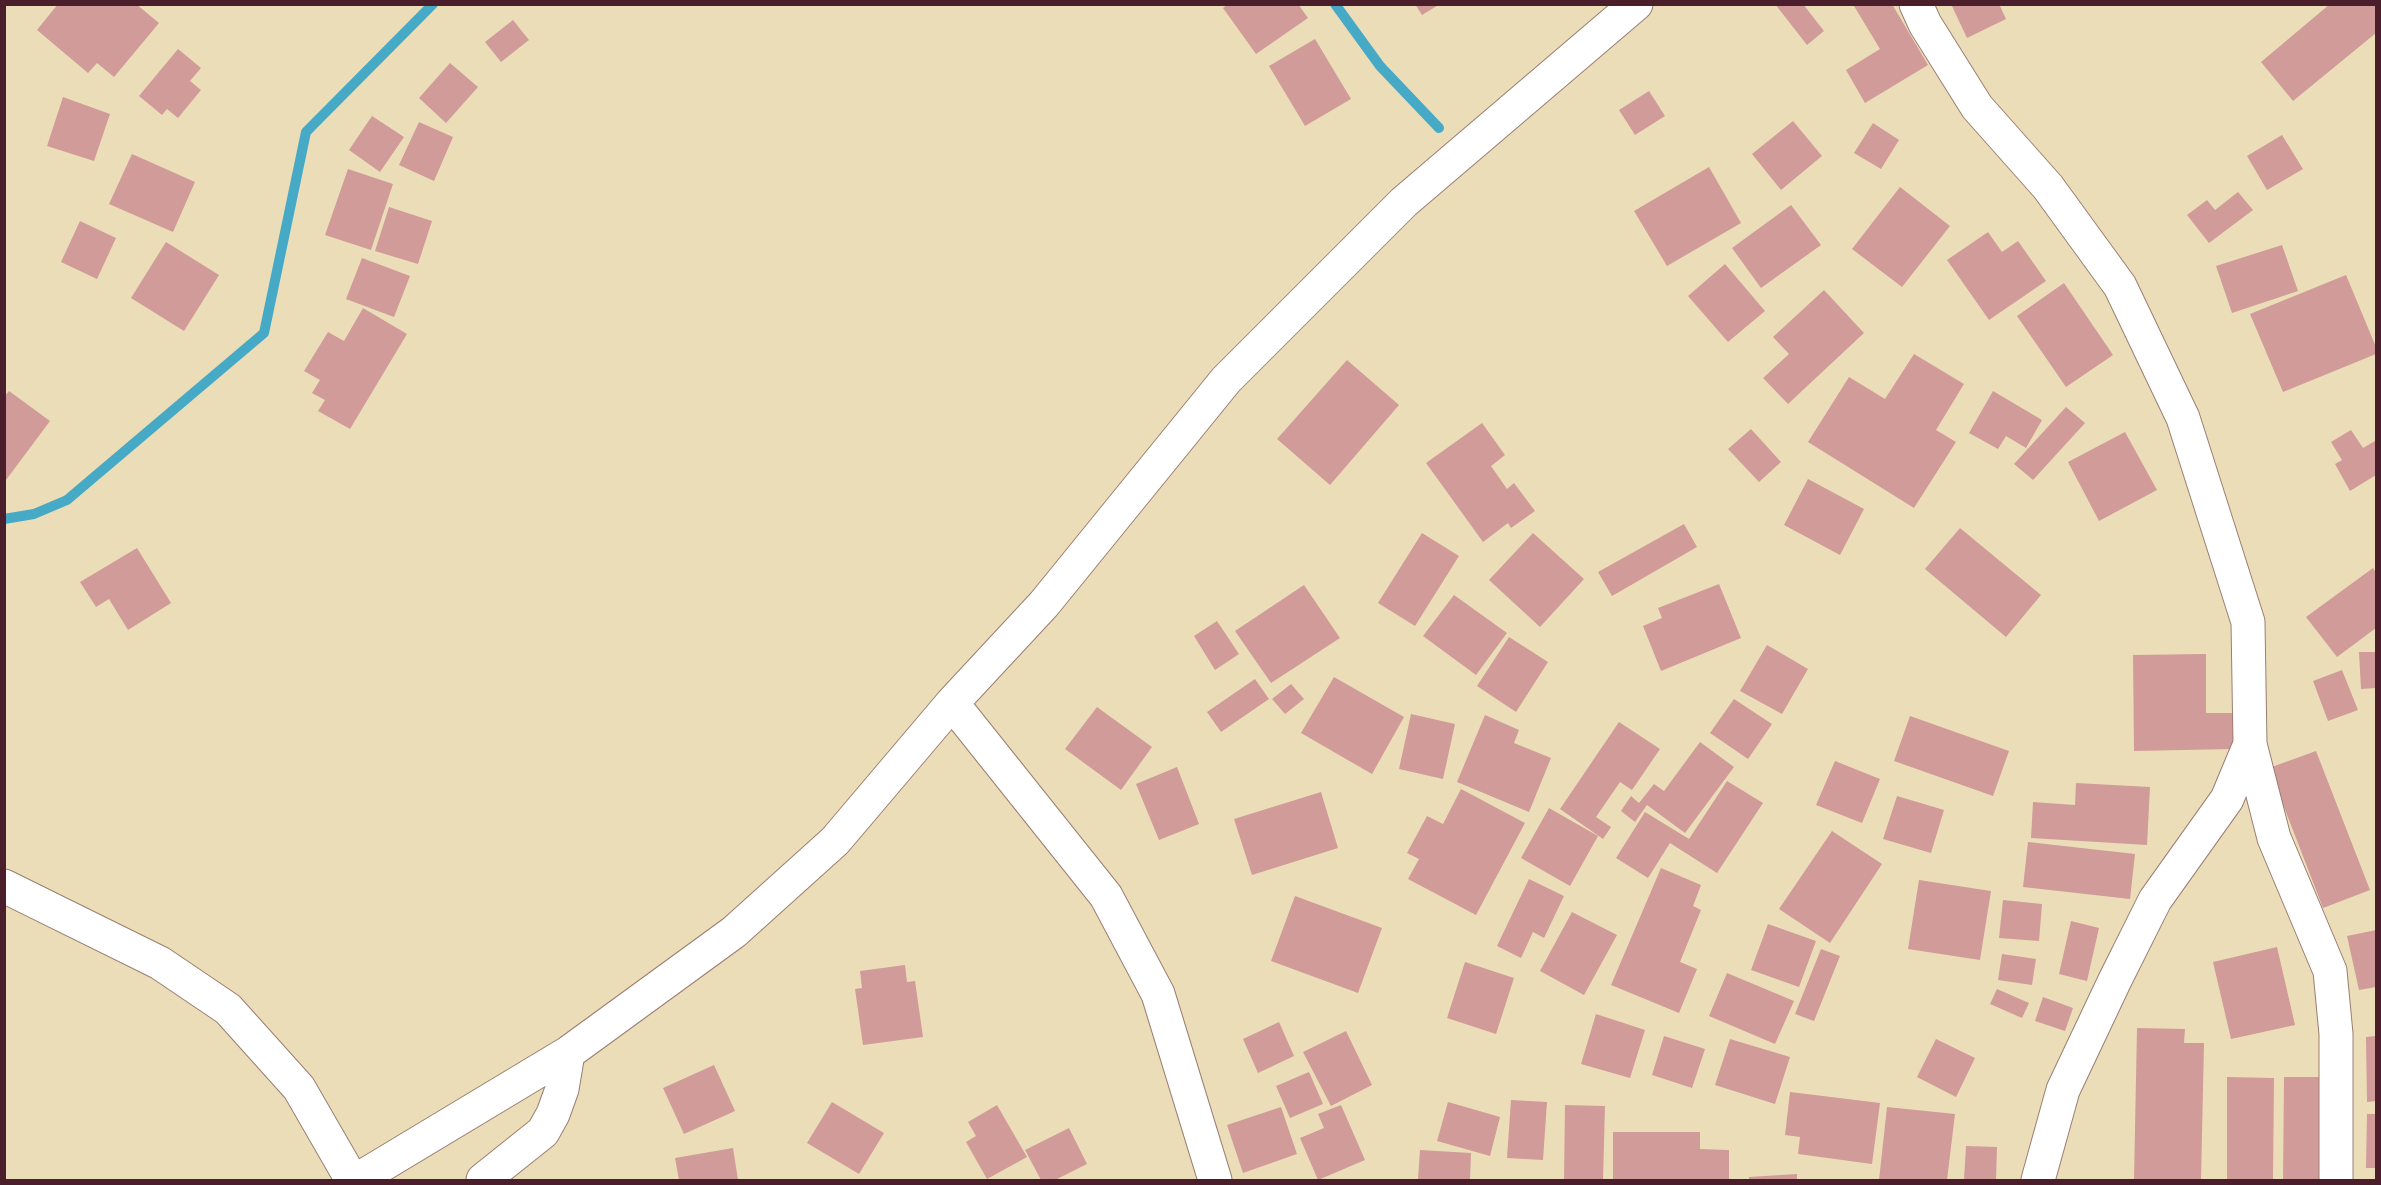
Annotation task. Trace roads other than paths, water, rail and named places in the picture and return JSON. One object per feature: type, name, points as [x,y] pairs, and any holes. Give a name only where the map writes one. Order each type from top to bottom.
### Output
[{"type":"street","points":[[357,1180],[568,1053],[734,932],[835,841],[952,704],[1044,604],[1226,380],[1404,202],[1636,4]]},
{"type":"street","points":[[1916,4],[1925,24],[1977,107],[2048,187],[2120,286],[2183,418],[2248,622],[2250,744],[2274,838],[2330,971],[2336,1034],[2336,1180]]},
{"type":"street","points":[[952,704],[1106,896],[1158,994],[1215,1180]]},
{"type":"street","points":[[2038,1180],[2063,1090],[2115,980],[2155,900],[2227,799],[2250,744]]},
{"type":"street","points":[[4,886],[160,963],[228,1009],[299,1088],[352,1180]]},
{"type":"street","points":[[483,1180],[543,1131],[554,1114],[562,1089],[568,1053]]},
{"type":"waterway","points":[[4,519],[34,514],[67,500],[264,333],[306,132],[433,4]]},
{"type":"waterway","points":[[1335,4],[1380,66],[1439,128]]}]
